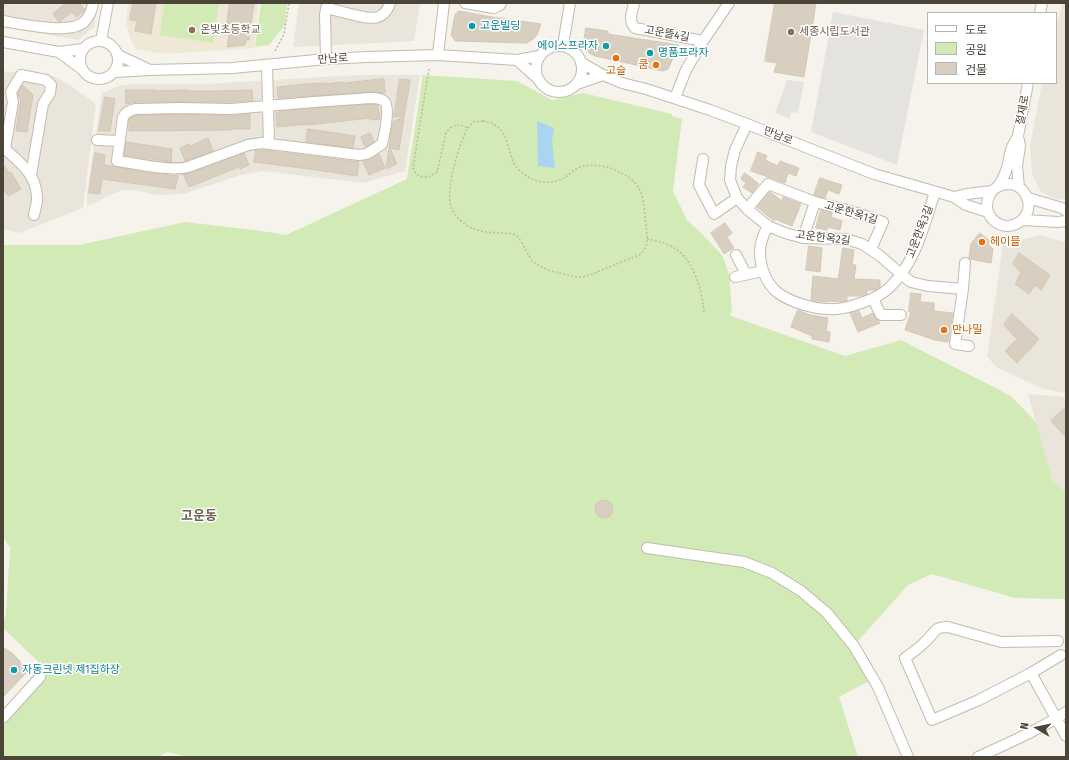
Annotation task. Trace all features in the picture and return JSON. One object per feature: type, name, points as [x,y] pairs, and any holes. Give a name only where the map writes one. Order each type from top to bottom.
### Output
[{"type":"street","points":[[3,21],[27,25],[72,28],[83,23],[91,14],[93,3]]},
{"type":"street","points":[[101,41],[108,3]]},
{"type":"street","points":[[326,59],[325,14],[327,5],[363,17],[377,18],[384,14],[390,3]]},
{"type":"street","points":[[438,55],[444,3]]},
{"type":"street","points":[[465,3],[494,8],[501,3]]},
{"type":"street","points":[[563,45],[570,3]]},
{"type":"street","name":"고운뜰4길","points":[[634,3],[631,19],[632,25],[635,28],[703,41]]},
{"type":"street","points":[[675,98],[686,70],[703,41],[729,3]]},
{"type":"street","points":[[58,52],[92,78],[100,79],[108,77],[115,72],[118,64],[118,55],[114,47],[107,42],[98,40],[90,43],[83,49],[80,58],[81,67],[83,70]]},
{"type":"street","points":[[3,42],[58,52],[83,49]]},
{"type":"street","points":[[517,60],[548,90],[556,92],[564,92],[577,84],[581,77],[582,63],[575,51],[563,45],[550,47],[544,50],[536,63],[535,70],[537,78]]},
{"type":"street","points":[[118,55],[150,70]]},
{"type":"street","name":"만남로","points":[[115,72],[226,68],[326,59],[438,55],[517,60],[539,56]]},
{"type":"street","name":"만남로","points":[[582,63],[603,75],[622,83],[675,98],[747,124],[874,174],[954,197]]},
{"type":"street","points":[[267,65],[269,144]]},
{"type":"street","points":[[31,176],[42,104],[50,93],[51,85],[46,80],[21,75],[11,92],[13,102],[4,148],[29,172],[31,176],[36,185],[37,199],[34,214]]},
{"type":"street","points":[[577,84],[603,75]]},
{"type":"street","name":"절재로","points":[[1018,136],[1028,84]]},
{"type":"street","points":[[372,98],[377,98],[385,102],[388,108],[382,144],[380,147],[366,154],[349,154],[262,143],[248,145],[180,169],[117,161],[119,142],[123,117],[126,113],[136,109],[231,109],[372,98]]},
{"type":"street","name":"고운한옥2길","points":[[747,124],[735,150],[731,166],[730,180],[737,198],[747,209],[768,226],[785,233],[804,238],[846,239],[862,244],[879,254],[911,282],[928,286],[963,289]]},
{"type":"street","points":[[1018,136],[1020,146],[1017,166],[1019,187]]},
{"type":"street","points":[[954,197],[994,189],[1003,184],[1019,187],[1024,191],[1028,198],[1029,204],[1023,220],[1017,224],[1003,226],[996,223],[991,218],[987,205],[988,198],[994,189],[1007,170],[1012,147],[1018,136]]},
{"type":"street","points":[[97,140],[119,142]]},
{"type":"street","points":[[703,159],[699,185],[714,214],[737,198]]},
{"type":"street","name":"고운한옥1길","points":[[747,209],[768,184],[815,202],[851,211],[883,222],[871,249]]},
{"type":"street","name":"고운한옥3길","points":[[768,226],[764,234],[760,251],[763,271],[768,281],[778,293],[791,300],[811,307],[829,309],[848,308],[873,299],[889,288],[901,274],[911,259],[919,241],[935,192]]},
{"type":"street","points":[[954,197],[966,205],[988,212]]},
{"type":"street","points":[[1028,198],[1062,208],[1066,211]]},
{"type":"street","name":"고운한옥1길","points":[[804,238],[815,202]]},
{"type":"street","points":[[1023,220],[1066,221]]},
{"type":"street","points":[[736,256],[746,274]]},
{"type":"street","points":[[965,263],[963,289],[955,344],[969,346]]},
{"type":"street","points":[[735,277],[763,271]]},
{"type":"street","points":[[873,299],[881,315],[902,315]]},
{"type":"street","points":[[647,548],[744,562],[772,573],[801,591],[827,614],[854,646],[878,687],[908,757]]},
{"type":"street","points":[[1062,640],[1001,642],[948,627],[940,627],[934,631],[927,641],[905,658],[932,720],[979,700],[1064,655]]},
{"type":"street","points":[[1062,640],[1055,645],[1055,648],[1057,653],[1064,655]]},
{"type":"street","points":[[1030,673],[1066,736]]},
{"type":"street","points":[[3,718],[40,677]]},
{"type":"street","points":[[978,757],[1011,742],[1066,712]]},
{"type":"path","points":[[275,51],[284,34],[288,3]]},
{"type":"path","points":[[429,69],[413,167],[414,172],[418,175],[428,177],[437,172],[448,129],[457,124],[468,128]]},
{"type":"path","points":[[484,121],[496,125],[505,136],[512,160],[519,170],[534,180],[555,182],[561,180],[577,168],[596,165],[612,169],[626,175],[635,183],[642,197],[647,239],[643,252],[639,255],[583,277],[576,277],[551,271],[532,261],[521,241],[513,234],[482,231],[464,224],[451,207],[450,201],[453,174],[459,151],[468,128],[473,122],[484,121]]},
{"type":"path","points":[[647,239],[655,240],[681,252],[690,265],[699,283],[703,298],[704,312]]},
{"type":"shaded area","points":[[3,3],[98,3],[94,27],[78,40],[3,27]]},
{"type":"shaded area","name":"온빛초등학교","points":[[128,3],[259,3],[254,48],[164,54],[136,49],[130,38],[126,23]]},
{"type":"shaded area","points":[[299,3],[420,3],[414,41],[293,47]]},
{"type":"shaded area","points":[[1062,3],[1066,3],[1066,200],[1056,199],[1041,192],[1032,175],[1030,146],[1042,84],[1057,84],[1057,22]]},
{"type":"shaded area","points":[[833,12],[924,30],[897,165],[811,132]]},
{"type":"shaded area","points":[[3,71],[54,76],[96,104],[83,208],[19,233],[3,229]]},
{"type":"shaded area","points":[[357,75],[420,75],[405,171],[363,183],[263,171],[241,175],[183,194],[157,195],[135,190],[122,190],[87,206],[87,193],[102,93],[122,85],[136,84],[205,84]]},
{"type":"shaded area","points":[[787,80],[804,82],[798,113],[791,112],[790,119],[775,113]]},
{"type":"shaded area","points":[[1039,235],[1066,242],[1066,393],[1043,389],[998,368],[987,357],[1003,245]]},
{"type":"shaded area","points":[[1028,394],[1066,397],[1066,494],[1052,479]]},
{"type":"green space","points":[[164,3],[219,3],[213,43],[160,35]]},
{"type":"green space","points":[[261,3],[287,3],[285,25],[269,45],[255,47]]},
{"type":"green space","points":[[423,75],[517,81],[552,100],[583,93],[672,114],[672,116],[682,119],[673,191],[687,220],[722,255],[729,274],[731,316],[845,356],[901,340],[1011,396],[1036,422],[1052,479],[1066,493],[1066,599],[1015,598],[932,574],[908,585],[852,648],[869,681],[839,697],[858,757],[189,757],[167,752],[158,757],[3,757],[3,727],[49,672],[3,628],[6,614],[10,547],[3,537],[3,245],[79,245],[185,222],[286,235],[407,179]]},
{"type":"water","points":[[537,121],[554,128],[552,142],[555,168],[538,166]]},
{"type":"building","points":[[66,3],[79,3],[85,10],[76,17],[72,12],[59,22],[53,14]]},
{"type":"building","points":[[133,3],[156,3],[151,34],[135,31],[137,21],[130,20]]},
{"type":"building","points":[[230,3],[254,3],[249,40],[246,40],[245,45],[227,47],[230,30],[226,30]]},
{"type":"building","name":"세종시립도서관","points":[[775,3],[816,3],[804,77],[774,72],[777,63],[765,61]]},
{"type":"building","points":[[459,11],[541,24],[537,35],[527,43],[455,41],[451,35],[455,15]]},
{"type":"building","points":[[586,28],[608,31],[608,34],[679,45],[668,69],[663,71],[595,56],[589,53],[584,41]]},
{"type":"building","points":[[384,79],[385,93],[371,92],[278,98],[277,87]]},
{"type":"building","points":[[400,79],[410,80],[408,94],[404,116],[394,117]]},
{"type":"building","points":[[22,85],[33,95],[27,132],[16,131],[21,98],[18,96],[18,93]]},
{"type":"building","points":[[126,90],[252,90],[253,101],[136,102],[126,104]]},
{"type":"building","points":[[105,97],[115,99],[110,131],[99,131]]},
{"type":"building","points":[[371,104],[378,105],[380,119],[370,120],[370,118],[277,127],[276,113],[280,113],[279,111]]},
{"type":"building","points":[[181,114],[231,116],[250,114],[250,129],[129,131],[129,119],[134,116]]},
{"type":"building","points":[[404,117],[399,150],[390,148],[397,164],[386,169],[393,122]]},
{"type":"building","points":[[308,129],[355,136],[353,148],[306,142]]},
{"type":"building","points":[[370,133],[374,142],[365,147],[361,137]]},
{"type":"building","points":[[208,138],[213,151],[185,161],[180,148],[189,144],[190,146]]},
{"type":"building","points":[[126,142],[172,149],[171,162],[124,155]]},
{"type":"building","points":[[256,150],[359,162],[357,176],[254,162]]},
{"type":"building","points":[[758,152],[767,156],[765,160],[778,166],[780,161],[799,168],[796,176],[788,173],[785,183],[751,171]]},
{"type":"building","points":[[95,153],[105,155],[104,165],[178,176],[175,189],[102,179],[100,194],[89,193]]},
{"type":"building","points":[[244,153],[249,165],[240,169],[239,167],[189,187],[183,174],[190,173]]},
{"type":"building","points":[[379,154],[385,168],[369,175],[363,162]]},
{"type":"building","points":[[3,164],[9,173],[11,172],[21,189],[8,196],[3,188]]},
{"type":"building","points":[[745,173],[759,184],[752,193],[743,187],[746,183],[741,179]]},
{"type":"building","points":[[820,178],[842,185],[839,194],[828,190],[825,198],[814,195]]},
{"type":"building","points":[[770,192],[782,201],[783,197],[801,204],[792,226],[775,219],[774,221],[757,207]]},
{"type":"building","points":[[821,210],[832,213],[831,217],[842,221],[840,230],[828,227],[827,230],[816,228]]},
{"type":"building","points":[[725,223],[732,233],[727,237],[734,248],[724,254],[711,233]]},
{"type":"building","points":[[980,233],[990,241],[988,244],[993,249],[991,263],[969,258],[971,244]]},
{"type":"building","points":[[809,246],[822,248],[820,272],[806,270]]},
{"type":"building","points":[[843,248],[854,250],[852,265],[856,265],[854,279],[880,280],[880,287],[875,290],[867,290],[867,294],[860,296],[847,296],[847,301],[827,302],[811,300],[813,276],[838,279]]},
{"type":"building","points":[[1019,253],[1050,275],[1041,290],[1035,285],[1029,294],[1015,284],[1021,273],[1013,264]]},
{"type":"building","points":[[911,293],[921,294],[920,302],[934,303],[934,311],[953,313],[948,342],[935,340],[905,330],[911,312],[909,312]]},
{"type":"building","points":[[798,310],[810,315],[828,318],[826,331],[830,332],[829,342],[812,339],[812,336],[791,327]]},
{"type":"building","points":[[859,311],[862,318],[873,313],[875,318],[880,323],[858,332],[850,313]]},
{"type":"building","points":[[1012,314],[1039,339],[1017,363],[1005,351],[1017,339],[1004,325]]},
{"type":"building","points":[[1066,407],[1066,437],[1051,421]]},
{"type":"building","points":[[604,500],[610,503],[613,509],[610,515],[604,518],[598,515],[595,509],[598,503]]},
{"type":"building","name":"자동크린넷 제1집하장","points":[[3,647],[19,660],[26,673],[3,697]]},
{"type":"place","name":"고운빌딩","points":[[472,26]]},
{"type":"place","name":"온빛초등학교","points":[[192,30]]},
{"type":"place","name":"세종시립도서관","points":[[791,32]]},
{"type":"place","name":"에이스프라자","points":[[606,46]]},
{"type":"place","name":"명품프라자","points":[[650,53]]},
{"type":"place","name":"고슬","points":[[616,58]]},
{"type":"place","name":"쿰","points":[[656,65]]},
{"type":"place","name":"헤이믈","points":[[982,242]]},
{"type":"place","name":"만나밀","points":[[944,330]]},
{"type":"place","name":"자동크린넷 제1집하장","points":[[14,670]]},
{"type":"district","name":"고운동","points":[[199,516]]}]
